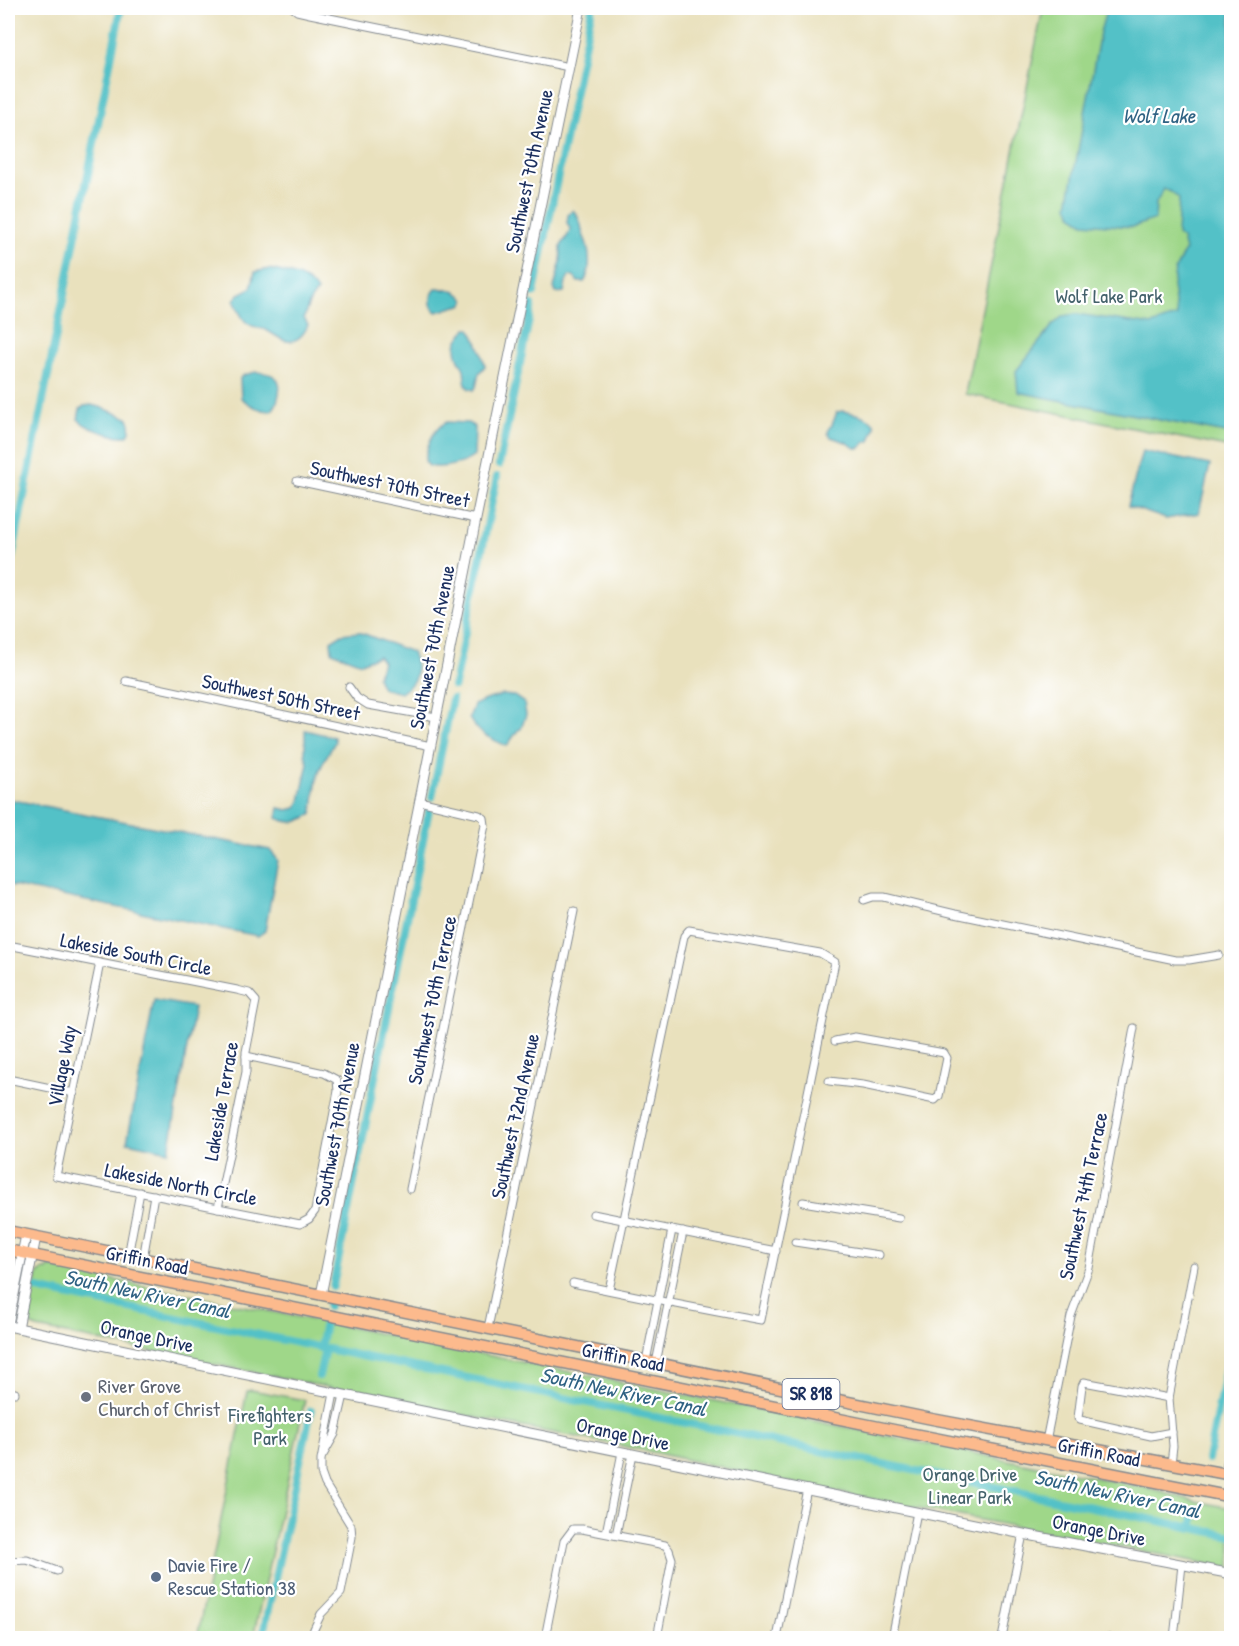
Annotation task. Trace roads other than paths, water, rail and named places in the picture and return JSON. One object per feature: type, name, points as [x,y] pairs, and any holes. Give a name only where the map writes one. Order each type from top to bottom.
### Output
[{"type":"main road","name":"Griffin Road","points":[[8,1231],[1046,1441],[1228,1474]]},
{"type":"main road","name":"Griffin Road","points":[[8,1250],[1232,1497]]},
{"type":"main road","points":[[286,1306],[312,1303],[321,1295]]},
{"type":"main road","points":[[328,1315],[333,1306],[349,1300]]},
{"type":"main road","points":[[1021,1455],[1039,1449],[1046,1441]]},
{"type":"main road","points":[[1053,1461],[1058,1453],[1072,1446]]},
{"type":"street","points":[[293,8],[310,14],[569,67]]},
{"type":"street","name":"Southwest 70th Avenue","points":[[321,1295],[430,746],[581,8]]},
{"type":"street","name":"Southwest 70th Street","points":[[297,481],[476,519]]},
{"type":"street","name":"Southwest 50th Street","points":[[126,681],[430,746]]},
{"type":"street","points":[[349,687],[357,698],[368,705],[436,717]]},
{"type":"street","name":"Southwest 70th Terrace","points":[[410,1189],[484,825],[484,818],[479,815],[420,801]]},
{"type":"street","points":[[864,900],[884,897],[1175,960],[1219,955]]},
{"type":"street","name":"Southwest 72nd Avenue","points":[[488,1328],[574,911]]},
{"type":"street","points":[[573,1283],[761,1320],[835,962],[820,953],[689,930],[684,936],[609,1290]]},
{"type":"street","points":[[8,957],[9,945]]},
{"type":"street","name":"Lakeside South Circle","points":[[9,945],[237,990],[249,993],[255,1001]]},
{"type":"street","name":"Village Way","points":[[56,1176],[100,963]]},
{"type":"street","name":"Lakeside Terrace","points":[[218,1208],[246,1072],[246,1056],[255,1001]]},
{"type":"street","name":"Southwest 74th Terrace","points":[[1046,1441],[1071,1316],[1089,1268],[1134,1028]]},
{"type":"street","points":[[829,1081],[863,1085],[935,1100],[939,1096],[947,1058],[944,1053],[855,1037],[835,1041]]},
{"type":"street","name":"Lakeside North Circle","points":[[56,1176],[300,1224],[309,1219],[315,1211],[338,1090],[337,1080],[324,1072],[246,1056]]},
{"type":"street","points":[[8,1079],[74,1093]]},
{"type":"street","points":[[128,1256],[140,1192]]},
{"type":"street","points":[[142,1259],[154,1195]]},
{"type":"street","points":[[803,1202],[899,1218]]},
{"type":"street","points":[[593,1214],[776,1251]]},
{"type":"street","points":[[651,1362],[658,1300],[672,1230]]},
{"type":"street","points":[[651,1362],[668,1302],[683,1232]]},
{"type":"street","points":[[8,1325],[19,1267],[27,1254],[31,1236]]},
{"type":"street","points":[[795,1242],[879,1255]]},
{"type":"street","points":[[18,1328],[29,1269],[27,1254]]},
{"type":"street","points":[[1171,1464],[1173,1446],[1169,1398],[1194,1266]]},
{"type":"street","name":"Orange Drive","points":[[8,1325],[1023,1534],[1232,1574]]},
{"type":"street","points":[[1169,1398],[1084,1382],[1078,1418],[1151,1436],[1172,1432]]},
{"type":"street","points":[[311,1638],[321,1614],[341,1593],[352,1538],[351,1526],[322,1478],[321,1460],[334,1434],[339,1394]]},
{"type":"street","points":[[1228,1474],[1232,1442]]},
{"type":"street","points":[[606,1533],[622,1452]]},
{"type":"street","points":[[616,1535],[633,1454]]},
{"type":"street","points":[[777,1638],[807,1489]]},
{"type":"street","points":[[892,1638],[917,1512]]},
{"type":"street","points":[[545,1638],[564,1541],[573,1529],[665,1545],[669,1550],[672,1559],[657,1638]]},
{"type":"street","points":[[1002,1638],[1023,1534]]},
{"type":"street","points":[[8,1561],[27,1560],[57,1571]]},
{"type":"street","points":[[1174,1638],[1182,1564]]},
{"type":"water","name":"Wolf Lake","points":[[1107,8],[1231,8],[1231,434],[1018,392],[1016,371],[1063,316],[1076,314],[1152,325],[1177,316],[1173,286],[1175,270],[1185,250],[1182,239],[1177,235],[1179,199],[1164,189],[1156,203],[1155,219],[1133,227],[1084,223],[1073,216],[1068,205],[1100,32]]},
{"type":"water","points":[[573,210],[587,243],[589,269],[584,282],[578,282],[574,277],[569,276],[564,292],[556,293],[554,288],[561,261],[561,246],[570,229],[567,223],[568,215]]},
{"type":"water","points":[[269,269],[303,278],[317,292],[307,307],[304,318],[308,325],[295,340],[283,340],[266,330],[250,325],[245,321],[234,300],[239,294],[251,288],[255,272]]},
{"type":"water","points":[[436,289],[457,292],[465,301],[462,305],[436,312],[431,301]]},
{"type":"water","points":[[467,328],[475,336],[485,366],[479,373],[474,390],[467,386],[464,369],[456,350],[457,342]]},
{"type":"water","points":[[256,372],[271,375],[279,383],[277,401],[271,411],[255,407],[241,398],[240,378]]},
{"type":"water","points":[[91,405],[128,418],[130,432],[127,436],[101,432],[82,423],[78,419],[80,409]]},
{"type":"water","points":[[843,411],[866,417],[875,426],[870,441],[860,448],[831,437],[828,433],[837,412]]},
{"type":"water","points":[[447,422],[468,423],[475,427],[474,456],[453,465],[429,466],[425,461],[429,444],[434,433]]},
{"type":"water","points":[[1142,451],[1210,465],[1199,513],[1166,519],[1128,506]]},
{"type":"water","points":[[359,632],[412,652],[417,670],[416,675],[411,684],[401,693],[382,688],[377,677],[383,662],[378,656],[361,663],[332,652],[331,641],[342,634]]},
{"type":"water","points":[[503,695],[514,696],[524,703],[526,715],[521,729],[507,746],[480,732],[469,718],[474,705]]},
{"type":"water","points":[[305,730],[334,737],[335,742],[319,771],[312,814],[299,821],[291,822],[277,818],[279,808],[288,810],[296,808],[300,801],[308,763],[305,754]]},
{"type":"water","points":[[8,799],[270,850],[278,860],[265,931],[258,936],[8,885]]},
{"type":"water","points":[[154,1000],[194,1007],[169,1151],[127,1142]]},
{"type":"waterway","points":[[8,577],[121,8]]},
{"type":"waterway","points":[[534,293],[592,8]]},
{"type":"waterway","points":[[499,465],[532,305]]},
{"type":"waterway","points":[[454,686],[497,477]]},
{"type":"waterway","points":[[432,797],[452,699]]},
{"type":"waterway","points":[[333,1286],[429,810]]},
{"type":"waterway","name":"South New River Canal","points":[[8,1283],[1232,1536]]},
{"type":"waterway","points":[[320,1348],[325,1323]]},
{"type":"waterway","points":[[1208,1459],[1232,1338]]},
{"type":"waterway","points":[[319,1376],[325,1349]]},
{"type":"waterway","points":[[262,1638],[311,1411]]},
{"type":"waterway","points":[[1192,1528],[1195,1513]]},
{"type":"place","name":"River Grove Church of Christ","points":[[86,1397]]},
{"type":"place","name":"Davie Fire / Rescue Station 38","points":[[156,1577]]},
{"type":"park label","name":"Wolf Lake Park","points":[[1109,296]]},
{"type":"park label","name":"Firefighters Park","points":[[270,1426]]},
{"type":"park label","name":"Orange Drive Linear Park","points":[[970,1486]]}]
